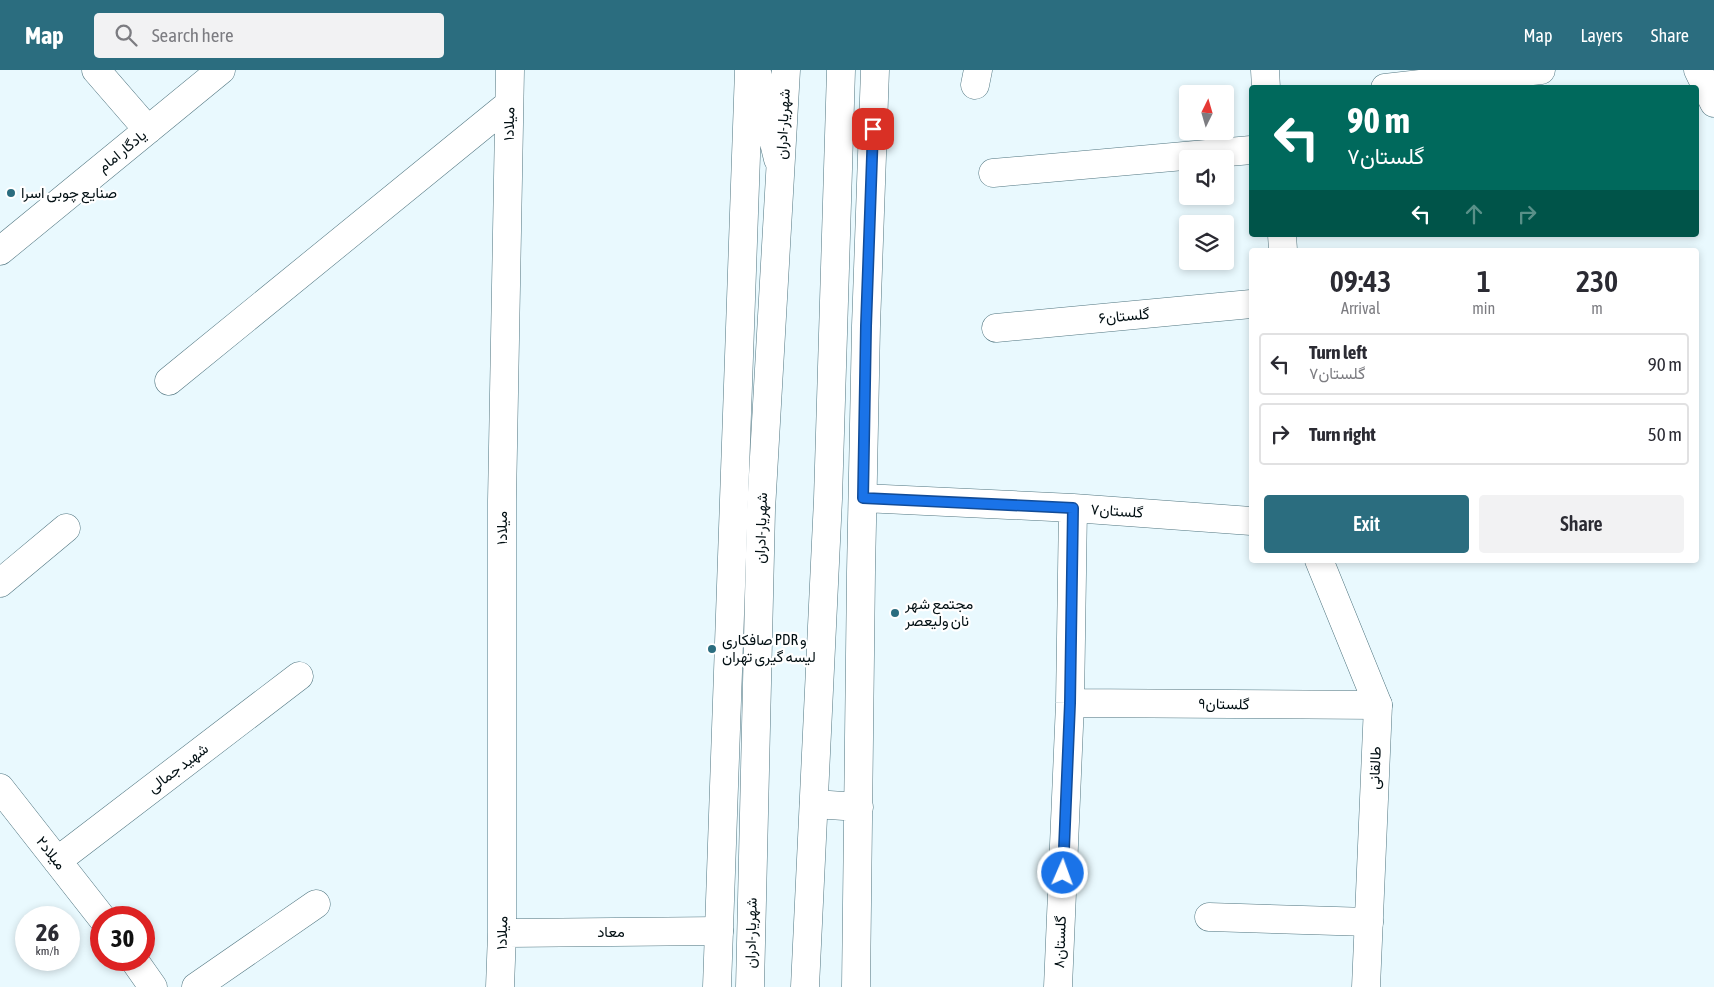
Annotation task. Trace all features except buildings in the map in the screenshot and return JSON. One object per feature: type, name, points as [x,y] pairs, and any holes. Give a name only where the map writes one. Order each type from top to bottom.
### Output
[{"type":"street","points":[[96,70],[148,130]]},
{"type":"street","name":"یادگار امام","points":[[0,251],[221,70]]},
{"type":"street","name":"میلاد۱","points":[[500,987],[502,933],[502,501],[510,70]]},
{"type":"street","points":[[717,987],[749,70]]},
{"type":"street","points":[[757,70],[780,170]]},
{"type":"street","name":"شهریار-ادران","points":[[750,987],[761,510],[786,70]]},
{"type":"street","points":[[805,987],[828,499],[840,70]]},
{"type":"street","points":[[856,987],[866,316],[875,70]]},
{"type":"street","points":[[1265,70],[1266,85]]},
{"type":"street","points":[[1411,85],[1541,70]]},
{"type":"street","points":[[1698,70],[1714,103]]},
{"type":"street","points":[[169,381],[509,104]]},
{"type":"street","points":[[993,173],[1249,150]]},
{"type":"street","name":"گلستان۶","points":[[996,328],[1249,304]]},
{"type":"street","name":"گلستان۷","points":[[863,498],[1073,508],[1249,521]]},
{"type":"street","name":"گلستان۸","points":[[1058,987],[1070,703],[1073,508]]},
{"type":"street","points":[[0,583],[66,528]]},
{"type":"street","name":"طالقانی","points":[[1320,563],[1378,706],[1366,987]]},
{"type":"street","name":"شهید جمالی","points":[[57,861],[299,676]]},
{"type":"street","name":"گلستان۹","points":[[1070,703],[1378,706]]},
{"type":"street","name":"میلاد۲","points":[[0,788],[93,906]]},
{"type":"street","points":[[814,804],[859,808]]},
{"type":"street","points":[[196,987],[316,904]]},
{"type":"street","points":[[1209,916],[1369,922]]},
{"type":"street","name":"معاد","points":[[502,933],[719,931]]},
{"type":"street","points":[[141,971],[152,987]]},
{"type":"place","name":"صنایع چوبی اسرا","points":[[11,193]]},
{"type":"place","name":"مجتمع شهر نان ولیعصر","points":[[895,613]]},
{"type":"place","name":"صافکاری PDR و لیسه گیری تهران","points":[[712,649]]},
{"type":"route","points":[[873,129],[866,326],[863,498],[1073,508],[1070,703],[1063,873]]}]
